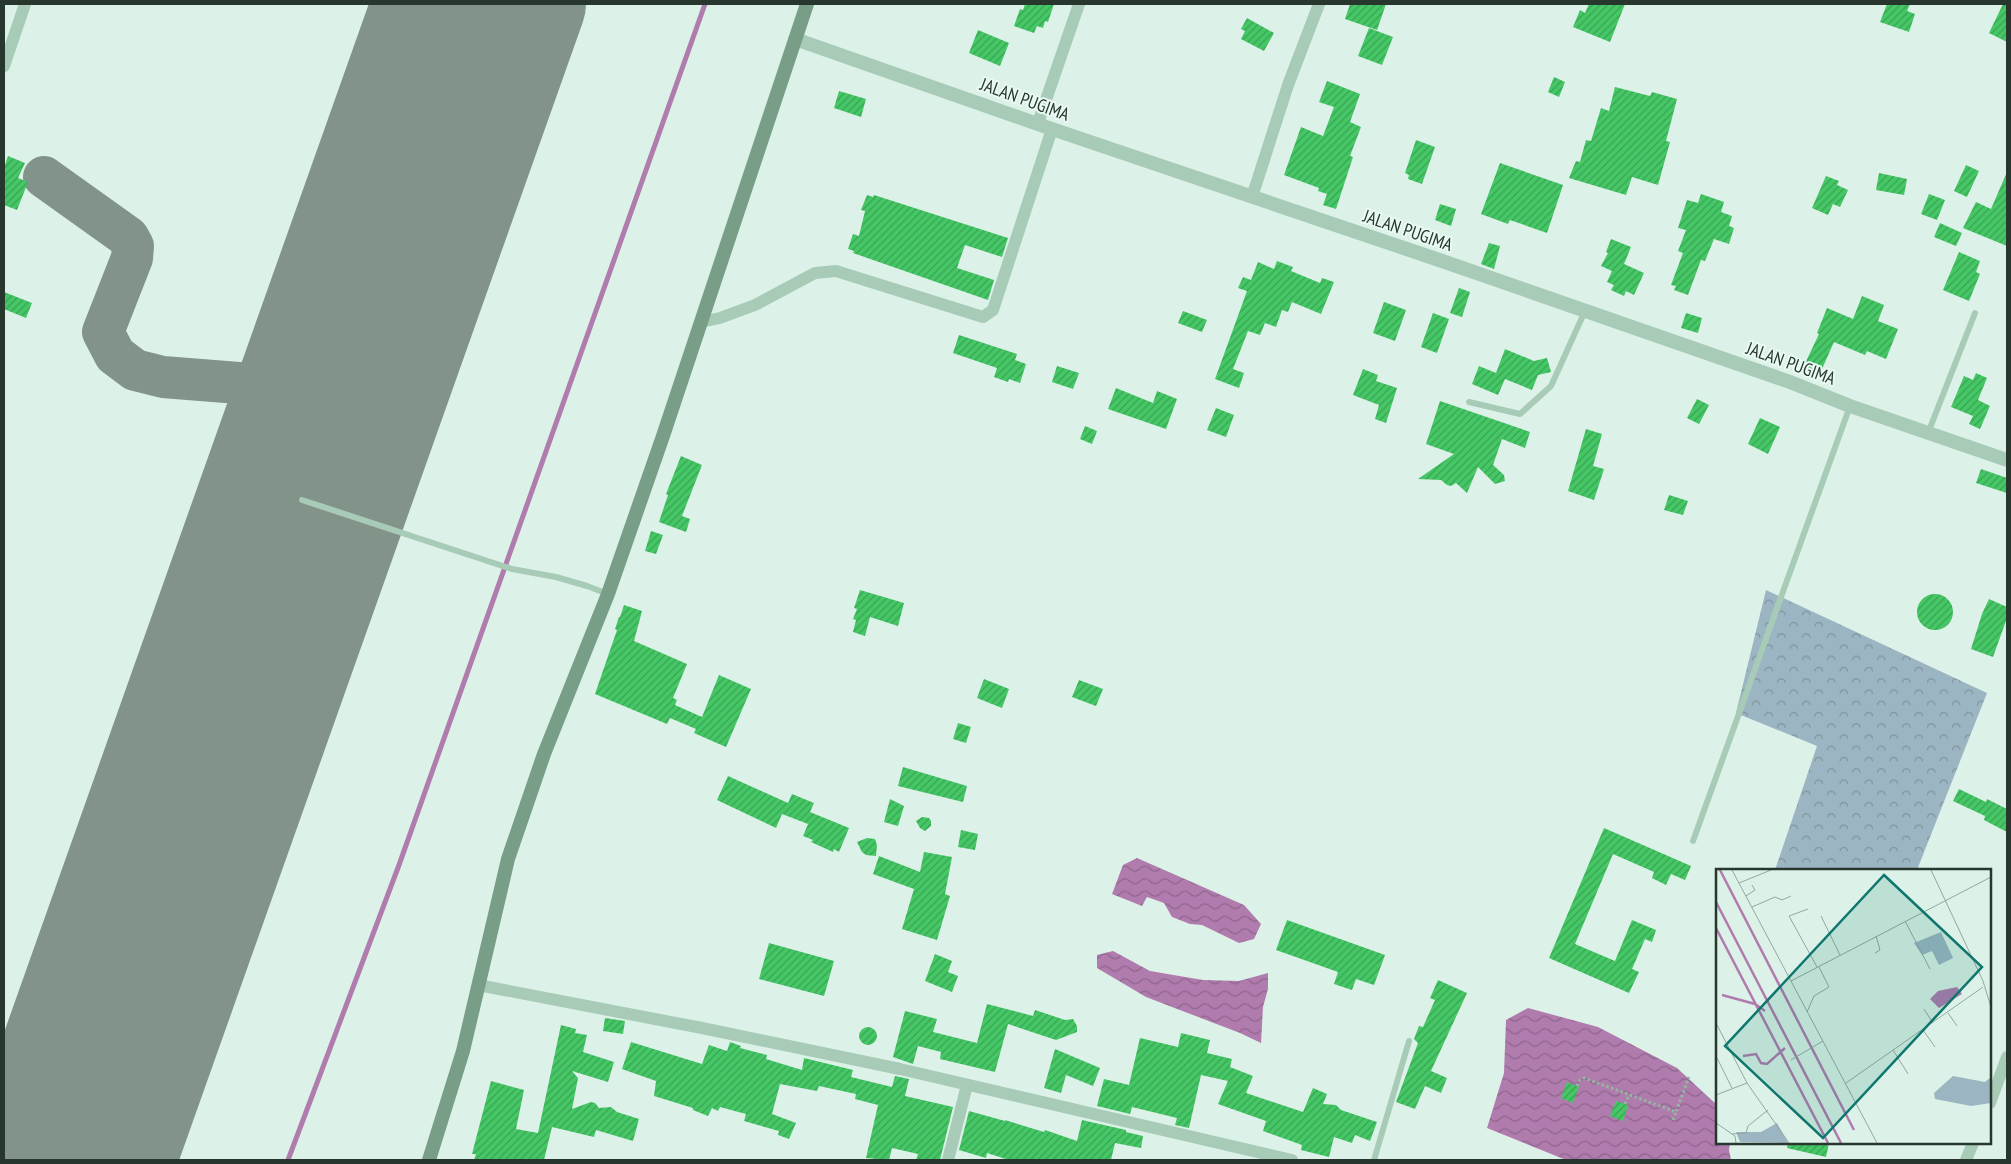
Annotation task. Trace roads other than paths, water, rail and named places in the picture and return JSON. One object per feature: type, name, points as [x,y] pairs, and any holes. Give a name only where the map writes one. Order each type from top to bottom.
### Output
[{"type":"main road","points":[[429,1160],[463,1050],[508,859],[544,754],[608,594],[807,4]]},
{"type":"street","points":[[4,66],[25,4]]},
{"type":"street","points":[[1038,123],[1080,4]]},
{"type":"street","points":[[1252,197],[1288,85],[1319,4]]},
{"type":"street","name":"JALAN PUGIMA","points":[[795,39],[1790,382],[1850,406],[2007,460]]},
{"type":"street","points":[[701,322],[720,318],[755,305],[815,273],[836,271],[983,317],[993,310],[1052,129]]},
{"type":"street","points":[[478,985],[702,1028],[900,1069],[1266,1157],[1292,1160]]},
{"type":"street","points":[[1991,1100],[2007,1057]]},
{"type":"street","points":[[948,1160],[966,1085]]},
{"type":"street","points":[[1966,1160],[1973,1144]]},
{"type":"lane","points":[[1469,402],[1520,414],[1551,386],[1585,311]]},
{"type":"lane","points":[[1928,432],[1975,313]]},
{"type":"lane","points":[[1693,841],[1850,406]]},
{"type":"lane","points":[[302,500],[512,569],[564,579],[608,594]]},
{"type":"lane","points":[[1374,1160],[1409,1042]]},
{"type":"water","points":[[1137,858],[1244,905],[1261,924],[1254,939],[1239,943],[1202,925],[1190,924],[1172,917],[1164,903],[1147,897],[1142,906],[1112,894],[1123,865]]},
{"type":"water","points":[[1113,951],[1150,971],[1203,980],[1239,981],[1268,973],[1268,989],[1263,1007],[1261,1043],[1146,997],[1097,968],[1097,955]]},
{"type":"water","points":[[1528,1008],[1598,1027],[1677,1068],[1716,1104],[1716,1144],[1730,1144],[1731,1160],[1566,1160],[1487,1128],[1504,1073],[1506,1020]]},
{"type":"waterway","points":[[288,1160],[399,865],[705,4]]}]
